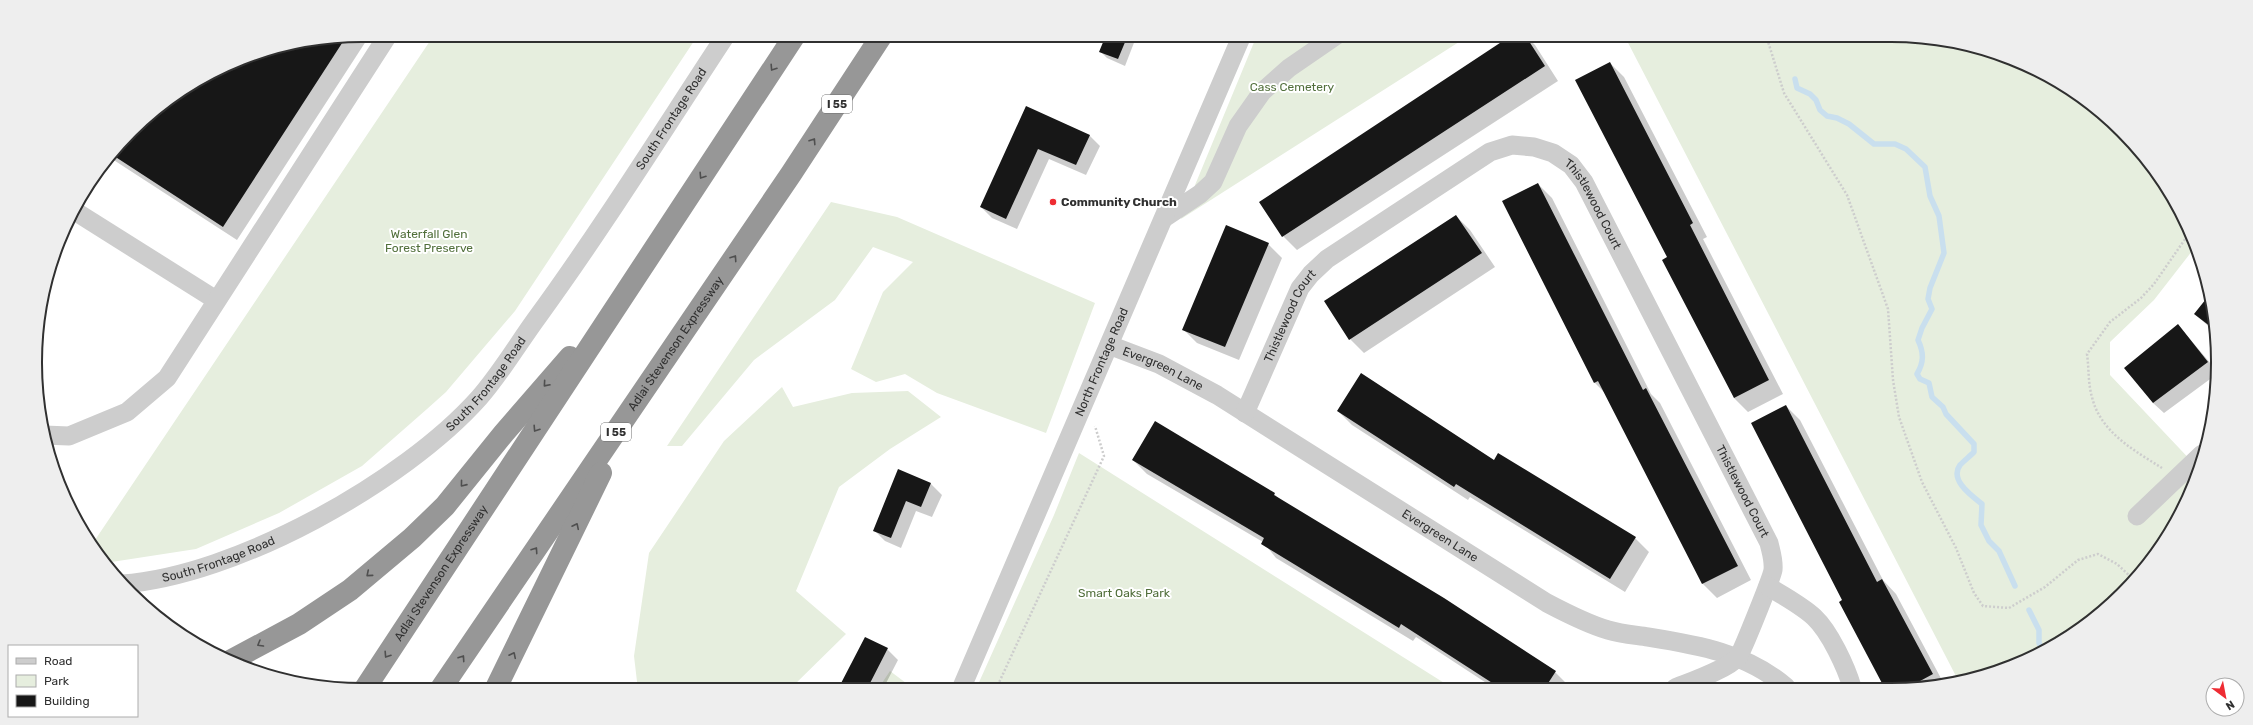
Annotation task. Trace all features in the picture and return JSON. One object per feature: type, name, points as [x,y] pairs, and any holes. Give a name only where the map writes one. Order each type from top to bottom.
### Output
[{"type":"highway","name":"Adlai Stevenson Expressway","points":[[369,683],[790,42]]},
{"type":"highway","name":"Adlai Stevenson Expressway","points":[[445,683],[787,180],[877,42]]},
{"type":"highway","points":[[237,657],[299,624],[350,590],[412,538],[445,506],[504,433],[627,292]]},
{"type":"highway","points":[[498,683],[632,409]]},
{"type":"street","points":[[53,443],[65,436],[127,412],[167,378],[383,42]]},
{"type":"street","name":"South Frontage Road","points":[[130,583],[199,570],[276,539],[348,500],[426,448],[479,397],[573,268],[721,42]]},
{"type":"street","name":"North Frontage Road","points":[[964,683],[1239,42]]},
{"type":"street","points":[[1164,218],[1200,194],[1213,182],[1238,126],[1262,92],[1289,68],[1327,42]]},
{"type":"street","name":"Thistlewood Court","points":[[1245,413],[1300,288],[1310,274],[1327,259],[1490,152],[1512,145],[1534,147],[1553,153],[1571,165],[1584,182],[1769,543],[1773,558],[1773,571],[1738,657]]},
{"type":"street","points":[[79,213],[216,300]]},
{"type":"street","name":"Evergreen Lane","points":[[1109,345],[1160,364],[1191,380],[1547,603],[1572,616],[1608,630],[1696,645],[1738,657],[1781,683]]},
{"type":"street","points":[[51,435],[65,436]]},
{"type":"street","points":[[2137,516],[2196,460]]},
{"type":"street","points":[[1768,586],[1814,617],[1826,634],[1851,683]]},
{"type":"street","points":[[1688,683],[1709,675],[1738,657]]},
{"type":"path","points":[[1768,42],[1784,93],[1847,195],[1888,309],[1893,380],[1900,417],[1922,482],[1956,548],[1974,593],[1983,606],[2009,608],[2045,587],[2078,560],[2098,554],[2117,564],[2129,576]]},
{"type":"path","points":[[2178,478],[2136,452],[2112,433],[2100,417],[2092,398],[2087,354],[2110,322],[2141,298],[2154,284],[2186,238]]},
{"type":"path","points":[[999,683],[1104,456],[1085,399]]},
{"type":"green space","name":"Waterfall Glen Forest Preserve","points":[[429,42],[693,42],[515,311],[446,392],[362,466],[279,513],[196,549],[112,562],[95,540]]},
{"type":"green space","name":"Cass Cemetery","points":[[1254,42],[1459,42],[1181,219]]},
{"type":"green space","points":[[1628,42],[1890,42],[1953,48],[1994,59],[2013,66],[2051,85],[2086,108],[2102,122],[2145,167],[2168,202],[2178,221],[2191,252],[2154,300],[2110,342],[2110,375],[2194,464],[2178,504],[2157,541],[2145,558],[2117,589],[2086,617],[2051,640],[2013,659],[1956,676]]},
{"type":"green space","points":[[831,202],[897,217],[1095,303],[1046,433],[937,393],[905,374],[876,382],[851,369],[883,292],[913,262],[873,247],[835,300],[754,360],[682,446],[667,446]]},
{"type":"green space","points":[[782,387],[793,407],[852,393],[908,391],[941,417],[890,449],[839,487],[796,591],[846,634],[796,683],[637,683],[634,656],[649,553],[724,441]]},
{"type":"green space","name":"Smart Oaks Park","points":[[1079,453],[1444,683],[979,683],[1054,515]]},
{"type":"green space","points":[[890,671],[906,683],[882,683]]},
{"type":"building","points":[[1103,42],[1125,42],[1118,59],[1099,52]]},
{"type":"building","points":[[1501,42],[1530,42],[1545,66],[1282,237],[1259,202]]},
{"type":"building","points":[[342,43],[223,227],[116,157],[136,136],[167,108],[202,85],[221,75],[240,66],[280,53],[300,48]]},
{"type":"building","points":[[1610,62],[1693,223],[1690,225],[1769,380],[1734,398],[1662,260],[1667,257],[1575,80]]},
{"type":"building","points":[[1026,106],[1090,135],[1076,165],[1038,149],[1006,219],[980,207]]},
{"type":"building","points":[[1538,183],[1643,390],[1646,388],[1738,566],[1702,584],[1598,381],[1594,383],[1502,201]]},
{"type":"building","points":[[1456,215],[1482,253],[1349,340],[1324,301]]},
{"type":"building","points":[[1226,225],[1269,243],[1225,347],[1182,330]]},
{"type":"building","points":[[2205,300],[2208,325],[2194,314]]},
{"type":"building","points":[[2178,324],[2208,362],[2153,403],[2124,368]]},
{"type":"building","points":[[1361,373],[1494,460],[1498,453],[1636,537],[1610,579],[1456,484],[1454,487],[1337,411]]},
{"type":"building","points":[[1786,405],[1877,582],[1882,579],[1933,674],[1920,681],[1882,683],[1839,602],[1842,600],[1751,423]]},
{"type":"building","points":[[1155,421],[1275,493],[1274,495],[1444,598],[1556,671],[1548,683],[1492,683],[1401,624],[1399,628],[1261,544],[1264,538],[1132,460]]},
{"type":"building","points":[[898,469],[931,483],[921,507],[906,501],[891,538],[873,531]]},
{"type":"building","points":[[865,637],[888,648],[870,683],[841,683]]},
{"type":"waterway","points":[[1795,79],[1797,88],[1810,94],[1816,100],[1820,110],[1827,116],[1837,118],[1849,124],[1874,144],[1895,144],[1906,149],[1925,167],[1930,196],[1939,216],[1944,253],[1930,288],[1928,299],[1932,309],[1922,328],[1918,340],[1921,349],[1922,361],[1917,374],[1920,379],[1929,383],[1932,397],[1943,407],[1946,414],[1974,444],[1974,452],[1960,465],[1957,471],[1957,476],[1963,487],[1982,504],[1981,525],[1989,541],[1999,551],[2015,586]]},
{"type":"waterway","points":[[2029,610],[2039,630],[2040,646]]},
{"type":"place","name":"Community Church","points":[[1053,202]]}]
